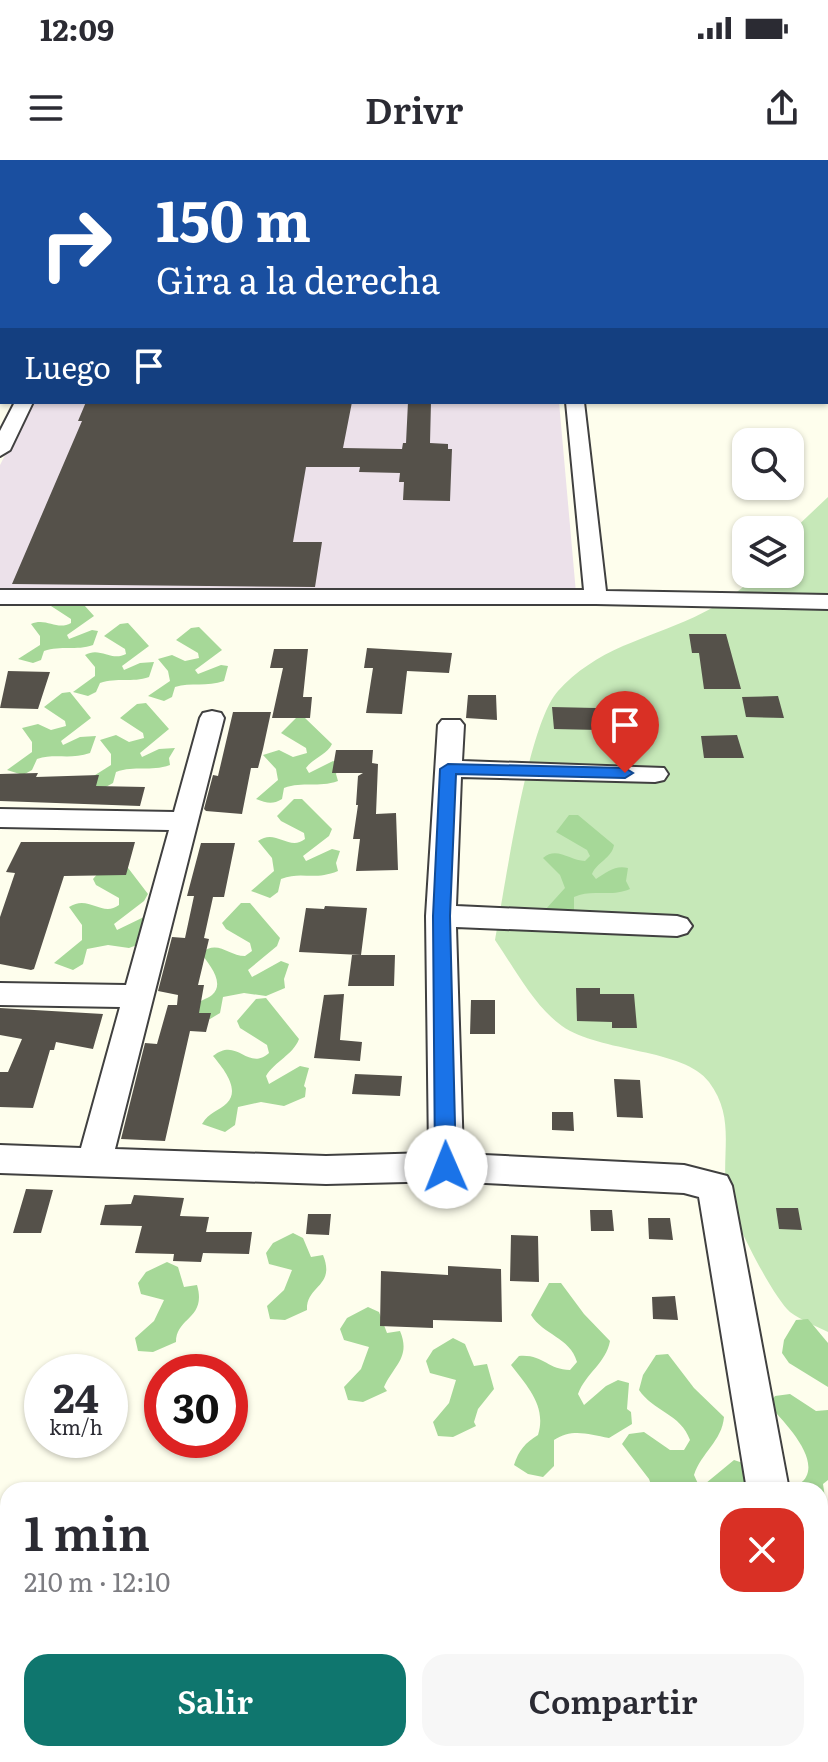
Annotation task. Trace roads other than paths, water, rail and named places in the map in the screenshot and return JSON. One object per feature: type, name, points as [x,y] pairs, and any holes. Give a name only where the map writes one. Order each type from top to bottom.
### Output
[{"type":"street","points":[[0,450],[23,404]]},
{"type":"street","points":[[575,404],[596,597]]},
{"type":"street","points":[[0,597],[596,597],[828,602]]},
{"type":"street","points":[[94,1163],[212,718]]},
{"type":"street","points":[[446,1167],[441,916],[451,725]]},
{"type":"street","points":[[448,769],[655,774]]},
{"type":"street","points":[[0,818],[185,821]]},
{"type":"street","points":[[441,916],[677,926]]},
{"type":"street","points":[[0,994],[138,996]]},
{"type":"street","points":[[0,1159],[326,1170],[446,1167],[684,1179],[715,1186],[767,1482]]}]
